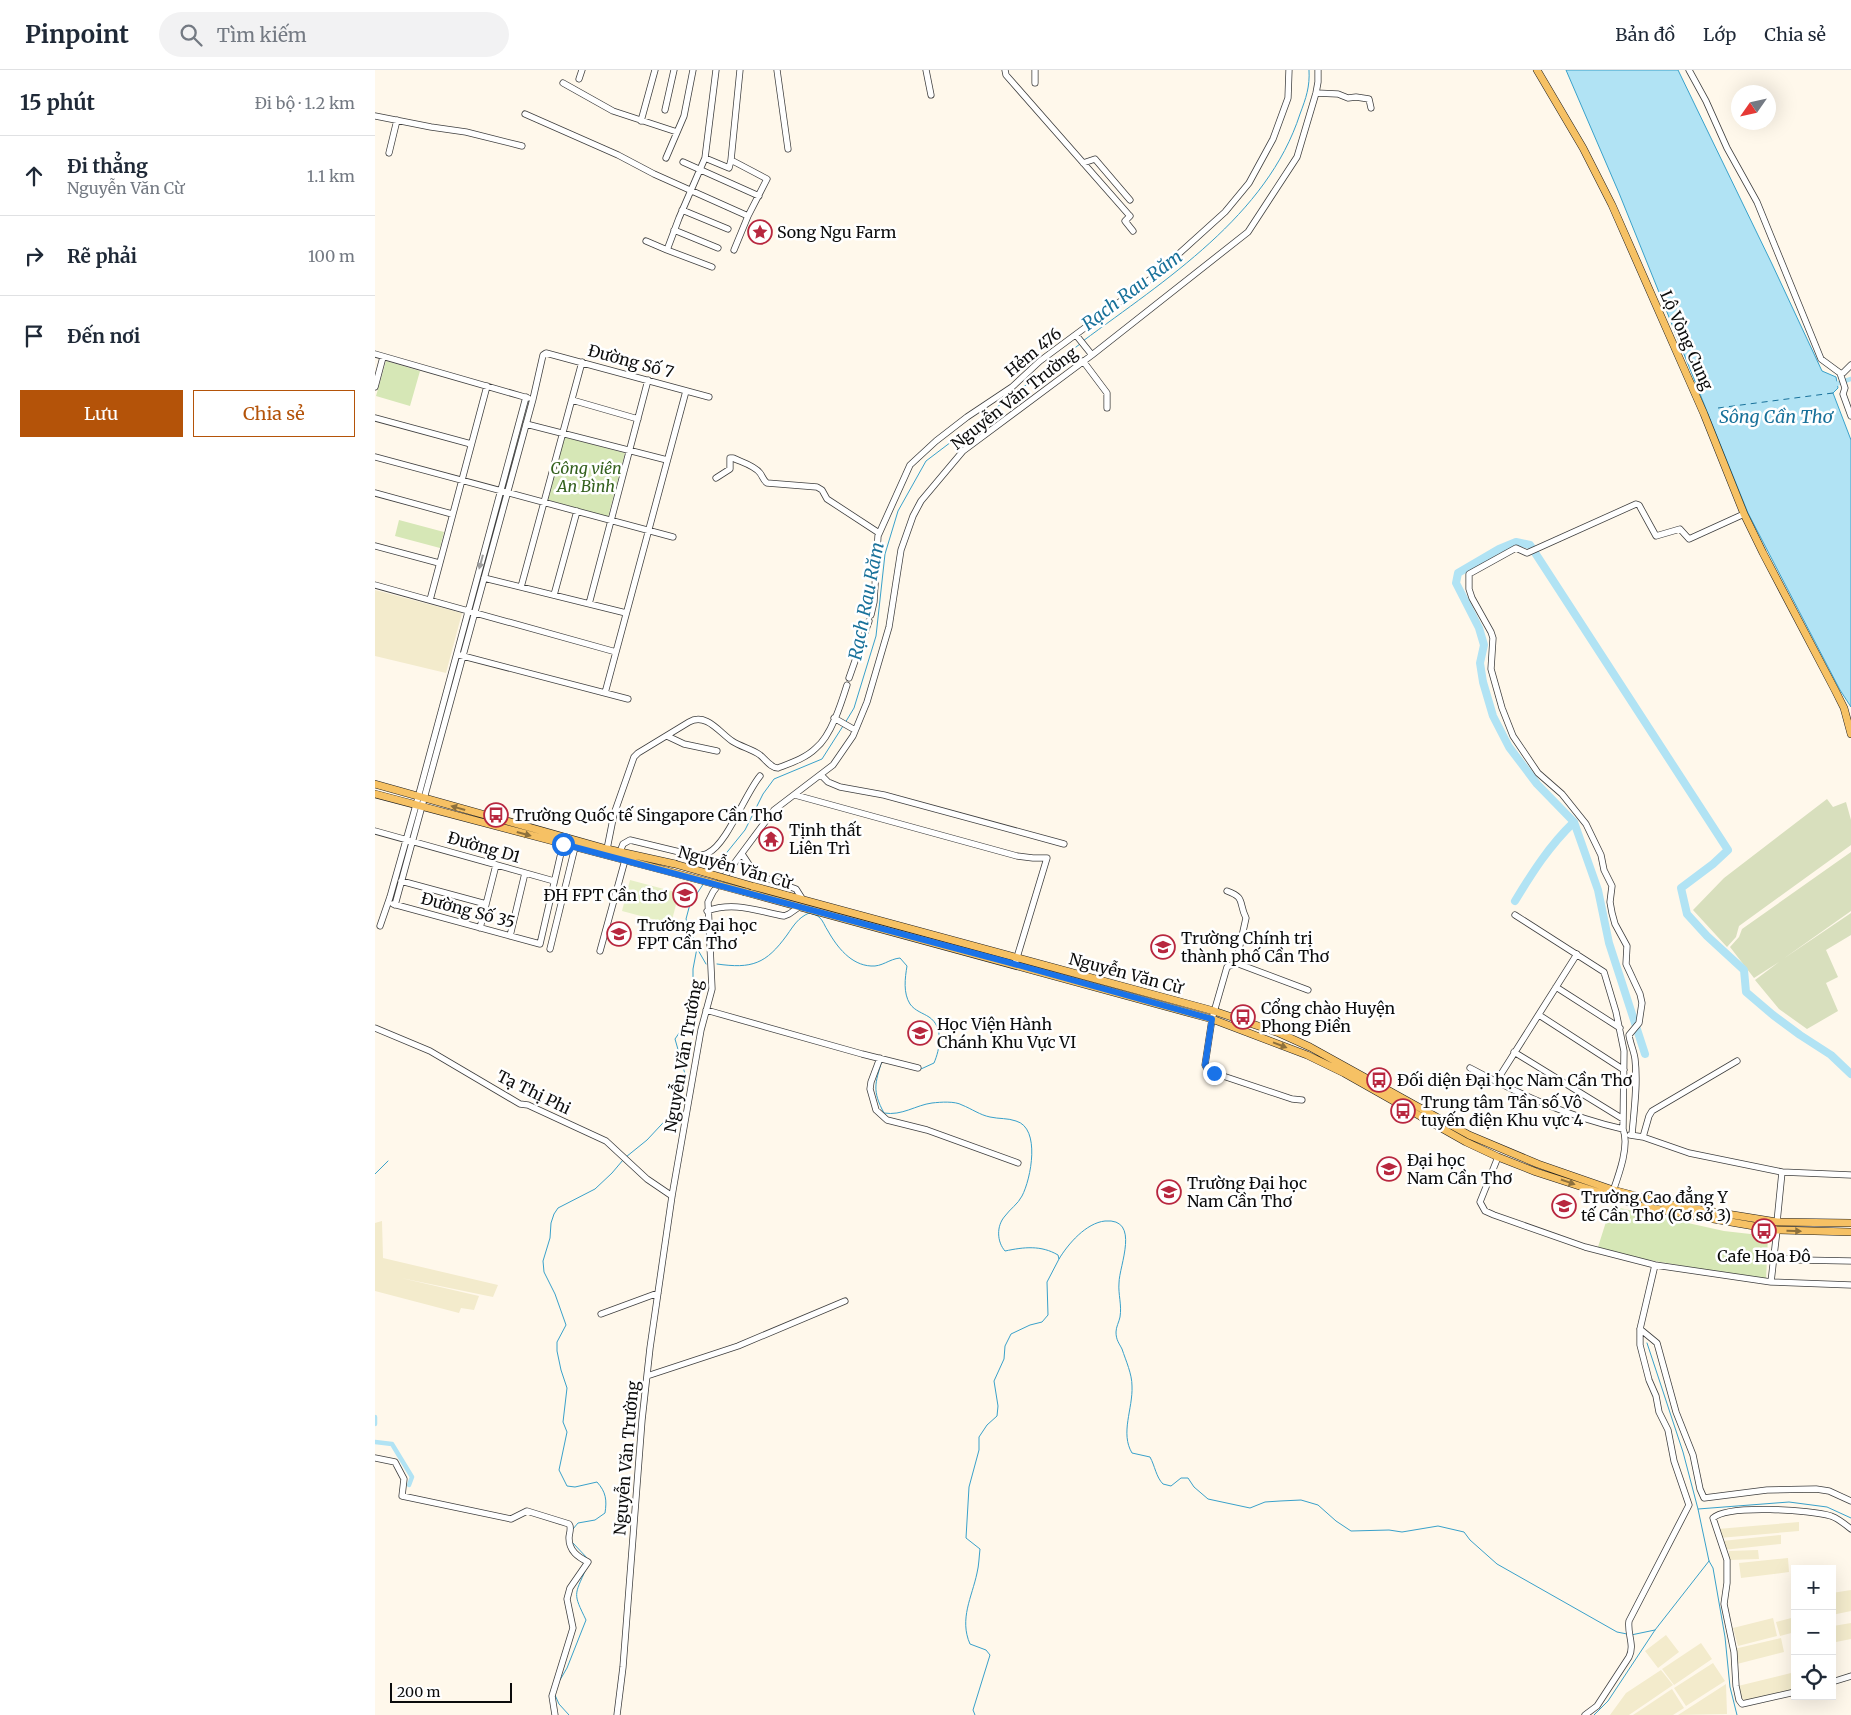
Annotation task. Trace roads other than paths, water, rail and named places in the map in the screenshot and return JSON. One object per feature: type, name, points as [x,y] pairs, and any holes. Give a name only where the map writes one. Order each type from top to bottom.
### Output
[{"type":"main road","name":"Lộ Vòng Cung","points":[[1537,70],[1583,148],[1612,205],[1704,414],[1744,514],[1844,708],[1851,734]]},
{"type":"main road","name":"Nguyễn Văn Cừ","points":[[375,784],[564,841],[575,847],[745,892],[873,922],[1016,961],[1099,988],[1279,1033],[1311,1047],[1498,1157],[1537,1168],[1612,1194],[1671,1205],[1699,1214],[1777,1230],[1851,1232]]},
{"type":"main road","name":"Nguyễn Văn Cừ","points":[[375,794],[564,841],[675,864],[752,886],[801,904]]},
{"type":"main road","name":"Nguyễn Văn Cừ","points":[[1016,961],[1101,980],[1213,1015],[1307,1055],[1468,1138],[1537,1168]]},
{"type":"main road","points":[[1099,988],[1101,980]]},
{"type":"main road","name":"Nguyễn Văn Cừ","points":[[1699,1214],[1777,1222],[1851,1223]]},
{"type":"main road","points":[[1777,1222],[1777,1230]]},
{"type":"street","points":[[579,79],[582,70]]},
{"type":"street","points":[[641,121],[655,70]]},
{"type":"street","points":[[665,110],[674,70]]},
{"type":"street","points":[[666,158],[684,116],[693,70]]},
{"type":"street","points":[[667,250],[705,158],[716,70]]},
{"type":"street","points":[[705,158],[729,168],[740,70]]},
{"type":"street","points":[[777,70],[788,149]]},
{"type":"street","points":[[927,70],[931,95]]},
{"type":"street","points":[[1005,70],[1006,75],[1130,216],[1125,222],[1133,231]]},
{"type":"street","points":[[1035,70],[1035,83]]},
{"type":"street","name":"Hẻm 476","points":[[849,678],[874,602],[876,542],[910,465],[967,417],[1012,387],[1040,361],[1077,336],[1152,278],[1225,212],[1249,183],[1273,139],[1288,98],[1289,70]]},
{"type":"street","name":"Nguyễn Văn Trường","points":[[617,1715],[623,1667],[647,1376],[672,1196],[701,1030],[712,989],[707,902],[774,810],[833,765],[853,729],[867,702],[889,627],[901,550],[913,516],[921,501],[963,451],[1249,232],[1297,157],[1316,93],[1318,70]]},
{"type":"street","points":[[1689,70],[1706,101],[1727,148],[1757,202],[1821,359],[1841,374],[1848,389],[1843,394],[1851,416]]},
{"type":"street","points":[[563,83],[613,111],[677,132]]},
{"type":"street","points":[[1316,93],[1369,99],[1371,108]]},
{"type":"street","points":[[525,114],[748,216]]},
{"type":"street","points":[[375,116],[466,132],[522,146]]},
{"type":"street","points":[[389,154],[397,120]]},
{"type":"street","points":[[1083,163],[1092,158],[1095,159],[1130,200]]},
{"type":"street","points":[[731,160],[767,178],[734,250]]},
{"type":"street","points":[[683,162],[759,196]]},
{"type":"street","points":[[682,210],[728,229]]},
{"type":"street","points":[[674,230],[718,248]]},
{"type":"street","points":[[646,241],[713,266]]},
{"type":"street","points":[[1077,336],[1092,354]]},
{"type":"street","name":"Đường Số 7","points":[[533,399],[543,355],[546,353],[709,397]]},
{"type":"street","points":[[375,354],[533,399],[468,610],[460,655]]},
{"type":"street","points":[[375,387],[383,357]]},
{"type":"street","points":[[1083,361],[1107,393],[1107,408]]},
{"type":"street","points":[[521,587],[582,362]]},
{"type":"street","points":[[1841,374],[1851,365]]},
{"type":"street","points":[[589,604],[648,380]]},
{"type":"street","points":[[430,600],[487,386]]},
{"type":"street","points":[[605,693],[686,391]]},
{"type":"street","points":[[380,926],[409,840],[460,655],[475,612],[526,397]]},
{"type":"street","points":[[572,400],[638,419]]},
{"type":"street","points":[[375,418],[471,444]]},
{"type":"street","points":[[526,424],[667,460]]},
{"type":"street","points":[[375,457],[673,537]]},
{"type":"street","points":[[717,478],[730,468],[730,458],[733,458],[754,468],[767,484],[817,487],[822,490],[827,499],[839,508],[879,532]]},
{"type":"street","points":[[375,493],[453,514]]},
{"type":"street","points":[[1612,1194],[1626,1145],[1636,1088],[1635,1060],[1629,1038],[1630,1033],[1639,1023],[1642,1007],[1641,998],[1627,964],[1627,946],[1615,924],[1612,913],[1610,902],[1612,886],[1601,855],[1586,824],[1562,794],[1538,773],[1513,736],[1502,708],[1491,669],[1490,664],[1494,645],[1491,632],[1469,589],[1469,574],[1516,548],[1527,553],[1636,504],[1639,505],[1656,536],[1680,528],[1689,539],[1744,514]]},
{"type":"street","points":[[554,595],[577,511]]},
{"type":"street","points":[[375,546],[439,564]]},
{"type":"street","points":[[484,578],[626,613]]},
{"type":"street","points":[[375,585],[616,652]]},
{"type":"street","points":[[460,655],[629,700]]},
{"type":"street","points":[[607,849],[615,814],[632,760],[638,753],[696,719],[709,723],[733,742],[758,754],[775,768],[798,759],[817,748],[836,719],[847,686]]},
{"type":"street","points":[[836,719],[853,729]]},
{"type":"street","points":[[667,736],[684,744],[717,751]]},
{"type":"street","points":[[821,774],[828,782],[840,787],[884,795],[1064,844]]},
{"type":"street","points":[[620,852],[623,844],[630,840],[693,855],[701,856],[709,853],[719,844],[730,828],[753,785],[760,776]]},
{"type":"street","points":[[795,795],[1017,856],[1047,858],[1016,961]]},
{"type":"street","name":"Đường D1","points":[[375,831],[554,881]]},
{"type":"street","points":[[395,905],[409,840]]},
{"type":"street","points":[[554,881],[564,841]]},
{"type":"street","points":[[550,948],[575,847]]},
{"type":"street","points":[[707,911],[722,906],[735,906],[784,916],[801,904],[796,889],[754,872],[742,854]]},
{"type":"street","points":[[600,951],[625,860]]},
{"type":"street","points":[[479,928],[496,865]]},
{"type":"street","points":[[510,936],[525,873]]},
{"type":"street","points":[[401,881],[486,904]]},
{"type":"street","name":"Đường Số 35","points":[[388,903],[540,944],[554,881]]},
{"type":"street","points":[[1227,891],[1240,898],[1246,918],[1236,963]]},
{"type":"street","points":[[1515,915],[1604,972],[1620,1028],[1624,1051],[1623,1119],[1627,1133]]},
{"type":"street","points":[[1496,1082],[1577,954]]},
{"type":"street","points":[[1302,1100],[1292,1099],[1207,1069],[1205,1058],[1213,1015],[1225,970],[1231,963],[1236,963],[1308,990]]},
{"type":"street","points":[[1556,986],[1620,1028]]},
{"type":"street","points":[[706,1010],[918,1068]]},
{"type":"street","points":[[1539,1015],[1624,1070]]},
{"type":"street","name":"Tạ Thị Phi","points":[[375,1028],[430,1051],[521,1104],[606,1141],[647,1179],[672,1196]]},
{"type":"street","points":[[1307,1055],[1311,1047]]},
{"type":"street","points":[[1514,1052],[1623,1119]]},
{"type":"street","points":[[880,1058],[870,1089],[876,1110],[887,1120],[927,1130],[1018,1163]]},
{"type":"street","points":[[1643,1137],[1649,1116],[1653,1112],[1737,1061]]},
{"type":"street","points":[[1469,1068],[1496,1082],[1583,1119],[1643,1137],[1689,1154],[1782,1172],[1851,1175]]},
{"type":"street","points":[[1498,1157],[1481,1198],[1481,1205],[1485,1211],[1585,1247],[1655,1265],[1771,1282],[1851,1285]]},
{"type":"street","points":[[1777,1222],[1782,1172]]},
{"type":"street","points":[[1771,1282],[1777,1230]]},
{"type":"street","points":[[1773,1257],[1800,1260],[1851,1261]]},
{"type":"street","points":[[1585,1715],[1597,1706],[1629,1657],[1633,1648],[1628,1629],[1629,1621],[1689,1505],[1675,1461],[1668,1430],[1659,1412],[1656,1396],[1639,1345],[1655,1265]]},
{"type":"street","points":[[601,1314],[658,1293]]},
{"type":"street","points":[[647,1376],[738,1346],[845,1301]]},
{"type":"street","points":[[1641,1329],[1657,1343],[1676,1412],[1693,1454],[1700,1489],[1705,1498],[1767,1490],[1816,1489],[1829,1491],[1851,1501]]},
{"type":"street","points":[[375,1458],[395,1462],[404,1479],[402,1496],[511,1519],[527,1511],[535,1512],[569,1524],[569,1540],[572,1549],[578,1557],[588,1562],[570,1588],[567,1599],[573,1628],[552,1696],[555,1715]]},
{"type":"street","points":[[1791,1693],[1742,1704],[1739,1700],[1733,1652],[1723,1604],[1727,1583],[1727,1560],[1713,1518],[1721,1513],[1786,1509],[1833,1517],[1851,1529]]},
{"type":"street","points":[[1836,1681],[1851,1676]]},
{"type":"water","name":"Sông Cần Thơ","points":[[1566,70],[1678,70],[1822,371],[1836,377],[1838,388],[1833,393],[1851,440],[1851,707],[1840,690],[1748,513],[1619,193]]},
{"type":"waterway","name":"Rạch Rau Răm","points":[[1083,341],[1147,294],[1210,243],[1238,215],[1264,184],[1285,151],[1300,114],[1306,98],[1309,70]]},
{"type":"waterway","name":"Rạch Rau Răm","points":[[845,723],[854,708],[876,636],[885,554],[898,511],[926,461],[1080,344]]},
{"type":"waterway","points":[[1833,385],[1851,379]]},
{"type":"waterway","points":[[1645,1054],[1609,943],[1598,890],[1574,822],[1537,784],[1509,747],[1493,716],[1483,682],[1480,663],[1484,645],[1479,628],[1456,583],[1458,573],[1499,549],[1516,542],[1530,545],[1728,850],[1681,888],[1687,914],[1707,936],[1744,970],[1746,992],[1773,1015],[1831,1055],[1851,1074]]},
{"type":"waterway","name":"Rạch Rau Răm","points":[[711,872],[745,830],[763,794],[774,779],[822,759],[843,726]]},
{"type":"waterway","points":[[1515,901],[1549,850],[1574,822]]},
{"type":"waterway","name":"Rạch Rau Răm","points":[[626,1157],[647,1140],[675,1110],[676,1100],[685,1074],[675,1039],[688,1020],[694,1006],[696,993],[693,985],[693,969],[697,948],[686,919],[690,904],[704,883]]},
{"type":"waterway","points":[[717,964],[749,965],[765,958],[779,945],[796,922],[809,913],[820,918],[840,949],[857,962],[875,966],[900,958],[907,966],[905,990],[910,1004],[934,1021],[939,1032],[939,1045],[934,1063],[921,1069]]},
{"type":"waterway","points":[[698,950],[706,964]]},
{"type":"waterway","points":[[882,1061],[876,1093],[884,1113],[903,1112],[932,1103],[952,1102],[986,1116],[1016,1121],[1024,1126],[1029,1133],[1032,1155],[1031,1167],[1025,1188],[1018,1202],[1000,1224],[999,1239],[1005,1251],[1039,1248],[1058,1255],[1059,1259],[1078,1235],[1091,1226],[1105,1221],[1116,1222],[1122,1227],[1125,1235],[1125,1244],[1119,1283],[1120,1317],[1116,1332],[1132,1381],[1127,1437],[1132,1453],[1150,1457],[1163,1484],[1171,1486],[1181,1478],[1188,1478],[1194,1487],[1208,1499],[1250,1508],[1265,1502],[1301,1500],[1318,1505],[1351,1531],[1389,1530],[1402,1532],[1438,1526],[1464,1532],[1470,1540],[1497,1564],[1617,1632],[1627,1634]]},
{"type":"waterway","name":"Rạch Rau Răm","points":[[573,1529],[578,1523],[595,1520],[605,1513],[606,1500],[597,1482],[575,1487],[567,1486],[559,1470],[567,1432],[563,1422],[567,1388],[561,1370],[557,1342],[566,1325],[555,1294],[544,1272],[543,1261],[550,1238],[551,1223],[558,1208],[595,1189],[623,1160]]},
{"type":"waterway","points":[[375,1174],[388,1161]]},
{"type":"waterway","points":[[975,1715],[973,1710],[990,1655],[986,1650],[970,1644],[967,1635],[967,1608],[978,1570],[980,1549],[966,1538],[969,1487],[979,1450],[979,1437],[987,1425],[997,1416],[998,1406],[994,1381],[1004,1359],[1005,1346],[1011,1334],[1030,1325],[1042,1322],[1048,1315],[1047,1282],[1059,1259]]},
{"type":"waterway","points":[[1647,1343],[1683,1452],[1698,1509]]},
{"type":"waterway","points":[[375,1417],[375,1424]]},
{"type":"waterway","points":[[375,1442],[392,1444],[412,1477],[409,1485]]},
{"type":"waterway","points":[[1737,1715],[1730,1687],[1725,1637],[1713,1568],[1709,1561],[1698,1509],[1789,1502],[1827,1507],[1851,1518]]},
{"type":"waterway","name":"Rạch Rau Răm","points":[[572,1542],[588,1559]]},
{"type":"waterway","points":[[1594,1715],[1608,1701],[1655,1630],[1709,1561]]},
{"type":"waterway","name":"Rạch Rau Răm","points":[[560,1680],[567,1668],[586,1620],[577,1599],[577,1590],[586,1569]]},
{"type":"waterway","points":[[1631,1635],[1655,1630]]},
{"type":"waterway","name":"Rạch Rau Răm","points":[[555,1695],[559,1704],[569,1715]]},
{"type":"place","name":"Song Ngu Farm","points":[[760,232]]},
{"type":"place","name":"Trường Quốc tế Singapore Cần Thơ","points":[[496,815]]},
{"type":"place","name":"Tịnh thất Liên Trì","points":[[771,839]]},
{"type":"place","name":"ĐH FPT Cần thơ","points":[[685,895]]},
{"type":"place","name":"Trường Đại học FPT Cần Thơ","points":[[619,934]]},
{"type":"place","name":"Trường Chính trị thành phố Cần Thơ","points":[[1163,947]]},
{"type":"place","name":"Cổng chào Huyện Phong Điền","points":[[1243,1017]]},
{"type":"place","name":"Học Viện Hành Chánh Khu Vực VI","points":[[920,1033]]},
{"type":"place","name":"Đối diện Đại học Nam Cần Thơ","points":[[1379,1080]]},
{"type":"place","name":"Trung tâm Tần số Vô tuyến điện Khu vực 4","points":[[1403,1111]]},
{"type":"place","name":"Đại học Nam Cần Thơ","points":[[1389,1169]]},
{"type":"place","name":"Trường Đại học Nam Cần Thơ","points":[[1169,1192]]},
{"type":"place","name":"Trường Cao đẳng Y tế Cần Thơ (Cơ sở 3)","points":[[1564,1206]]},
{"type":"place","name":"Cafe Hoa Đô","points":[[1764,1231]]},
{"type":"park label","name":"Công viên An Bình","points":[[586,477]]}]
